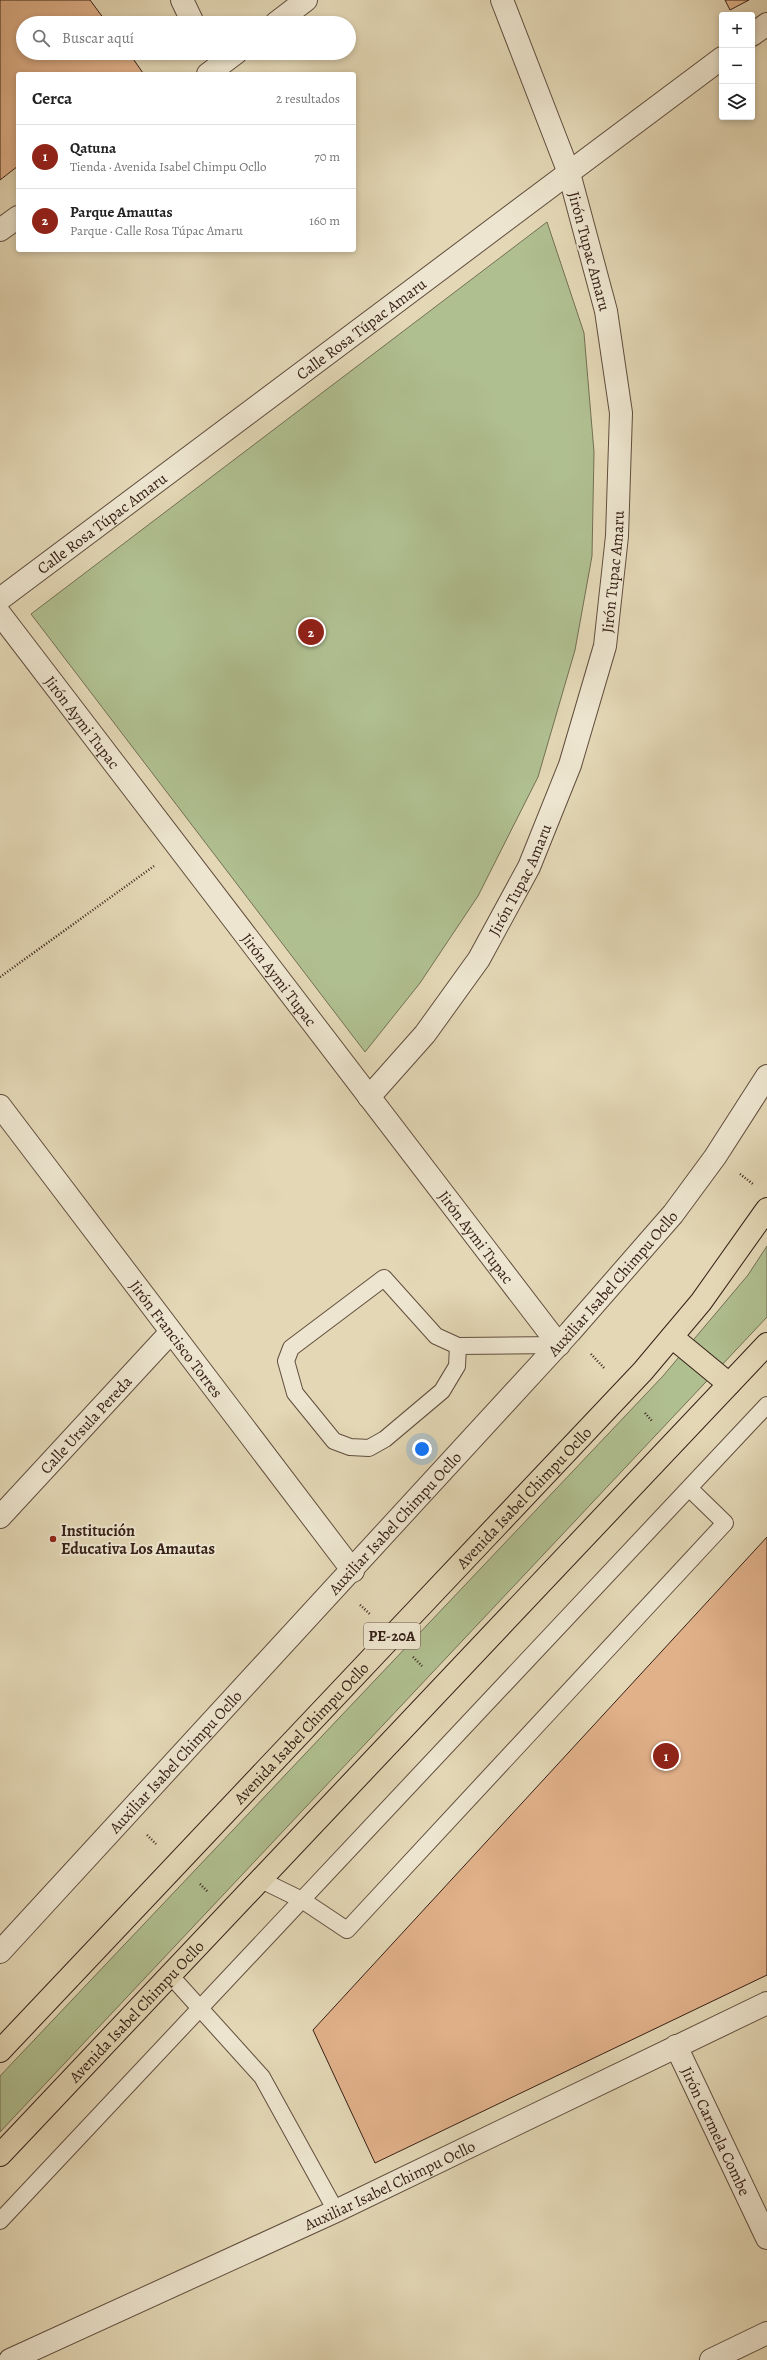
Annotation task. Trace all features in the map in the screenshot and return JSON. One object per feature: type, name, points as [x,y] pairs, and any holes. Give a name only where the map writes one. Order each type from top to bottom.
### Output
[{"type":"main road","name":"Avenida Isabel Chimpu Ocllo","points":[[0,2051],[643,1371],[701,1302],[767,1209]]},
{"type":"main road","points":[[672,1337],[729,1384]]},
{"type":"main road","name":"Avenida Isabel Chimpu Ocllo","points":[[0,2155],[767,1344]]},
{"type":"street","points":[[182,0],[190,16]]},
{"type":"street","points":[[285,16],[306,0]]},
{"type":"street","name":"Jirón Tupac Amaru","points":[[369,1097],[425,1034],[479,959],[529,867],[570,765],[605,646],[617,536],[621,413],[606,311],[569,173],[502,0]]},
{"type":"street","points":[[755,33],[767,24]]},
{"type":"street","points":[[210,65],[221,60]]},
{"type":"street","name":"Calle Rosa Túpac Amaru","points":[[0,599],[719,60]]},
{"type":"street","points":[[0,230],[16,218]]},
{"type":"street","name":"Jirón Aymi Tupac","points":[[0,614],[559,1345]]},
{"type":"street","name":"Auxiliar Isabel Chimpu Ocllo","points":[[0,1952],[559,1345],[673,1214],[716,1157],[767,1076]]},
{"type":"street","name":"Jirón Francisco Torres","points":[[0,1106],[352,1570]]},
{"type":"street","name":"Calle Ursula Pereda","points":[[0,1517],[171,1332]]},
{"type":"street","name":"Auxiliar Isabel Chimpu Ocllo","points":[[10,2360],[336,2210],[767,2003]]},
{"type":"street","name":"Jirón Carmela Combe","points":[[676,2046],[767,2238]]},
{"type":"street","points":[[711,2360],[767,2333]]},
{"type":"lane","points":[[458,1346],[457,1366],[442,1391],[385,1439],[368,1448],[350,1447],[334,1440],[295,1393],[286,1361],[291,1348],[384,1278],[436,1336],[458,1346],[559,1345]]},
{"type":"lane","points":[[0,2221],[767,1405]]},
{"type":"lane","points":[[261,1880],[302,1900],[347,1930],[725,1523],[689,1488]]},
{"type":"lane","points":[[170,1975],[262,2077],[336,2210]]},
{"type":"path","points":[[0,977],[179,848]]},
{"type":"path","points":[[716,1157],[754,1184]]},
{"type":"green space","points":[[547,222],[584,333],[594,452],[592,556],[575,650],[538,777],[478,896],[420,983],[365,1052],[31,614]]},
{"type":"green space","points":[[767,1246],[767,1317],[0,2132],[0,2076],[663,1376],[748,1275]]},
{"type":"building","points":[[0,0],[90,0],[102,16],[16,16],[16,60],[134,60],[142,72],[16,72],[16,168],[0,180]]},
{"type":"building","points":[[725,0],[749,0],[730,10]]},
{"type":"building","points":[[767,1537],[767,1975],[375,2163],[313,2030]]},
{"type":"place","name":"Parque Amautas","points":[[311,632]]},
{"type":"place","name":"Institución Educativa Los Amautas","points":[[53,1539]]},
{"type":"place","name":"Qatuna","points":[[666,1756]]}]
